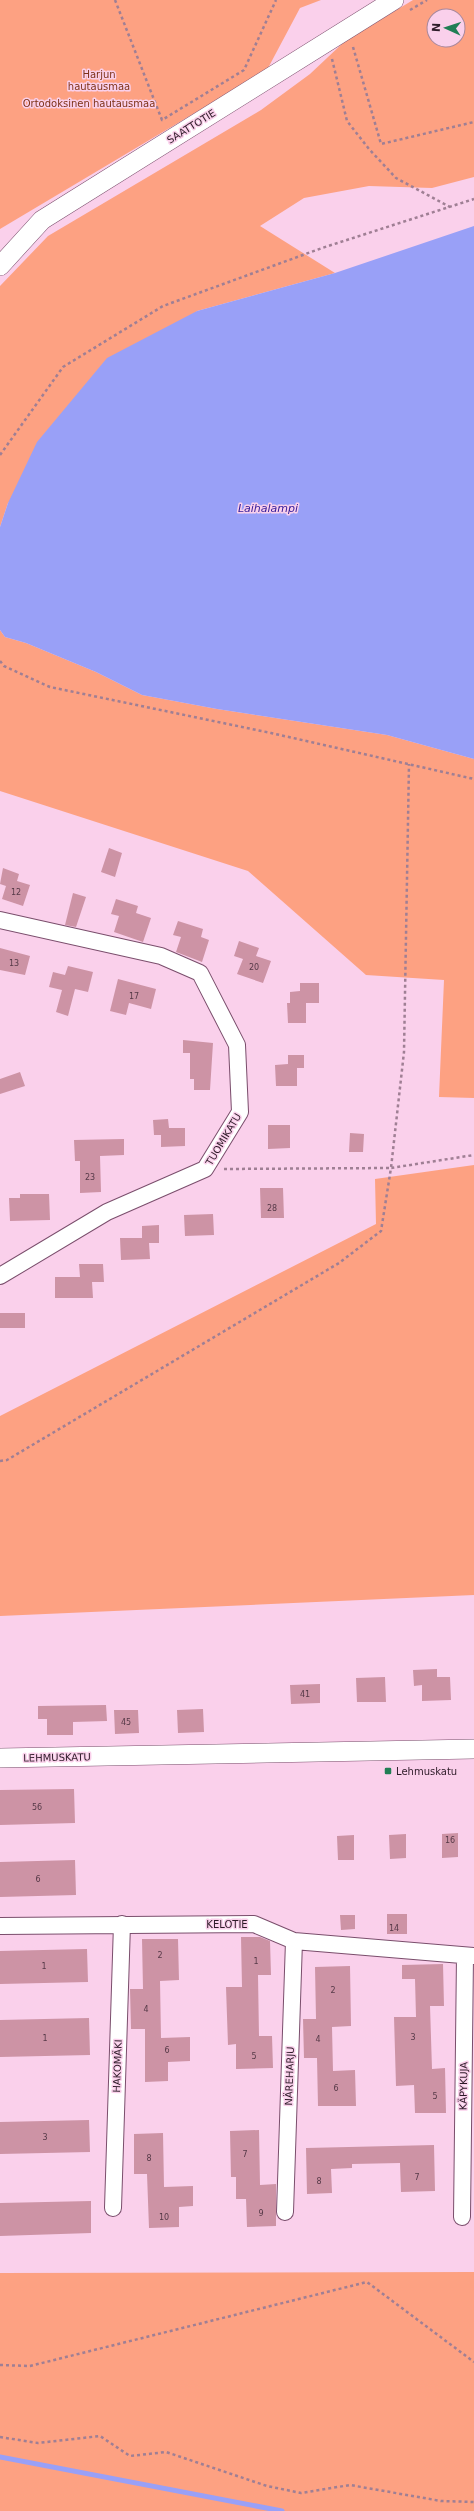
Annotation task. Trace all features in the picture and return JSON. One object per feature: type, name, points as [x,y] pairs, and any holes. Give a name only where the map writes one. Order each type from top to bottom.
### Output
[{"type":"street","name":"SAATTOTIE","points":[[0,266],[42,220],[327,42],[400,6]]},
{"type":"street","name":"TUOMIKATU","points":[[0,920],[161,956],[200,973],[237,1045],[240,1112],[205,1169],[107,1212],[0,1276]]},
{"type":"street","name":"LEHMUSKATU","points":[[0,1758],[474,1749]]},
{"type":"street","name":"HAKOMÄKI","points":[[112,2208],[122,1924]]},
{"type":"street","name":"KELOTIE","points":[[0,1926],[254,1924],[294,1941],[469,1956]]},
{"type":"street","name":"NÄREHARJU","points":[[285,2212],[294,1941]]},
{"type":"street","name":"KÄPYKUJA","points":[[462,2217],[469,1956]]},
{"type":"path","points":[[116,0],[162,120],[244,70],[276,0]]},
{"type":"path","points":[[400,6],[427,0]]},
{"type":"path","points":[[327,42],[347,121],[369,149],[396,178],[450,207]]},
{"type":"path","points":[[353,45],[381,144],[474,122]]},
{"type":"path","points":[[0,455],[63,367],[163,306],[322,248],[474,199]]},
{"type":"path","points":[[0,661],[4,666],[50,687],[474,779]]},
{"type":"path","points":[[0,1461],[8,1460],[339,1263],[381,1231],[391,1168],[404,1052],[409,764]]},
{"type":"path","points":[[205,1169],[391,1168],[474,1155]]},
{"type":"path","points":[[0,2365],[30,2366],[366,2282],[474,2362]]},
{"type":"path","points":[[0,2437],[38,2442],[100,2436],[130,2456],[166,2452],[267,2486],[301,2493],[350,2485],[441,2501],[474,2502]]},
{"type":"green space","name":"Harjun hautausmaa","points":[[0,0],[321,0],[300,8],[267,70],[0,229]]},
{"type":"green space","points":[[413,0],[474,0],[474,177],[432,188],[369,186],[304,198],[260,226],[335,273],[197,311],[8,503],[0,527],[0,286],[48,236],[261,110],[310,74],[344,42]]},
{"type":"green space","points":[[0,630],[5,637],[26,643],[96,672],[142,695],[217,709],[387,735],[474,759],[474,1098],[439,1097],[444,980],[366,975],[248,871],[0,791]]},
{"type":"green space","points":[[474,1165],[474,1595],[0,1616],[0,1416],[376,1224],[375,1179]]},
{"type":"green space","points":[[474,2272],[474,2511],[0,2511],[0,2273]]},
{"type":"water","name":"Laihalampi","points":[[474,226],[474,759],[387,735],[217,709],[142,695],[96,672],[26,643],[5,637],[0,630],[0,527],[8,503],[37,442],[107,358],[197,311],[335,273]]},
{"type":"building","points":[[109,848],[122,853],[115,877],[101,872]]},
{"type":"building","points":[[3,868],[19,874],[17,881],[30,885],[23,906],[2,899],[6,886],[0,884]]},
{"type":"building","points":[[73,893],[86,897],[76,927],[65,925]]},
{"type":"building","points":[[116,899],[138,906],[136,913],[151,918],[143,942],[114,932],[119,916],[111,914]]},
{"type":"building","points":[[178,921],[203,929],[201,937],[209,940],[202,962],[176,952],[181,937],[173,935]]},
{"type":"building","points":[[239,941],[259,948],[256,956],[271,961],[263,983],[237,974],[243,959],[234,956]]},
{"type":"building","points":[[0,948],[30,956],[25,975],[0,970]]},
{"type":"building","points":[[68,966],[93,972],[88,992],[75,989],[68,1016],[56,1012],[62,990],[49,987],[53,972],[65,975]]},
{"type":"building","points":[[118,979],[156,989],[151,1009],[129,1003],[126,1015],[110,1011]]},
{"type":"building","points":[[300,983],[319,983],[319,1003],[306,1003],[306,1023],[288,1023],[287,1003],[290,1003],[290,992],[300,991]]},
{"type":"building","points":[[183,1040],[213,1043],[210,1090],[194,1090],[194,1079],[190,1079],[190,1053],[183,1053]]},
{"type":"building","points":[[288,1055],[304,1055],[304,1068],[297,1068],[297,1086],[276,1086],[275,1065],[288,1064]]},
{"type":"building","points":[[20,1072],[25,1086],[0,1094],[0,1079]]},
{"type":"building","points":[[168,1119],[169,1128],[185,1128],[185,1146],[161,1147],[161,1135],[154,1135],[153,1120]]},
{"type":"building","points":[[268,1125],[290,1125],[290,1148],[268,1149]]},
{"type":"building","points":[[350,1133],[364,1134],[363,1152],[349,1152]]},
{"type":"building","points":[[124,1139],[124,1155],[100,1156],[101,1192],[80,1193],[80,1161],[75,1161],[74,1140]]},
{"type":"building","points":[[260,1188],[283,1188],[284,1218],[261,1218]]},
{"type":"building","points":[[20,1194],[49,1194],[50,1220],[10,1221],[9,1198],[20,1198]]},
{"type":"building","points":[[213,1214],[214,1235],[185,1236],[184,1215]]},
{"type":"building","points":[[159,1225],[159,1243],[149,1243],[150,1259],[121,1260],[120,1238],[142,1238],[142,1226]]},
{"type":"building","points":[[79,1264],[103,1264],[104,1282],[92,1282],[93,1298],[55,1298],[55,1277],[80,1277]]},
{"type":"building","points":[[0,1313],[25,1313],[25,1328],[0,1328]]},
{"type":"building","points":[[437,1669],[437,1677],[450,1677],[451,1700],[422,1701],[422,1685],[414,1686],[413,1670]]},
{"type":"building","points":[[385,1677],[386,1702],[357,1702],[356,1678]]},
{"type":"building","points":[[320,1684],[320,1703],[291,1704],[290,1685]]},
{"type":"building","points":[[106,1705],[107,1721],[73,1722],[73,1735],[47,1735],[47,1719],[38,1719],[38,1706]]},
{"type":"building","points":[[203,1709],[204,1732],[178,1733],[177,1710]]},
{"type":"building","points":[[114,1710],[138,1710],[139,1733],[115,1734]]},
{"type":"building","points":[[74,1789],[75,1823],[0,1825],[0,1790]]},
{"type":"building","points":[[458,1833],[458,1857],[442,1858],[442,1834]]},
{"type":"building","points":[[406,1834],[406,1858],[390,1859],[389,1835]]},
{"type":"building","points":[[354,1835],[354,1860],[338,1860],[337,1836]]},
{"type":"building","points":[[75,1860],[76,1895],[0,1897],[0,1862]]},
{"type":"building","points":[[387,1914],[407,1914],[407,1934],[387,1934]]},
{"type":"building","points":[[340,1915],[355,1915],[355,1929],[341,1930]]},
{"type":"building","points":[[241,1937],[260,1937],[270,1941],[271,1975],[258,1975],[259,2036],[272,2036],[273,2068],[236,2069],[236,2044],[228,2045],[226,1987],[242,1987]]},
{"type":"building","points":[[142,1939],[178,1939],[179,1980],[160,1981],[161,2038],[190,2037],[190,2061],[168,2062],[168,2081],[145,2082],[145,2029],[131,2029],[130,1989],[143,1989]]},
{"type":"building","points":[[87,1949],[88,1982],[0,1984],[0,1951]]},
{"type":"building","points":[[443,1964],[444,2006],[430,2006],[432,2069],[445,2068],[446,2113],[415,2113],[414,2085],[396,2086],[394,2017],[416,2017],[415,1979],[402,1979],[402,1965]]},
{"type":"building","points":[[350,1966],[351,2026],[332,2027],[333,2071],[355,2070],[356,2106],[318,2106],[317,2058],[304,2058],[303,2019],[316,2019],[315,1967]]},
{"type":"building","points":[[89,2018],[90,2055],[0,2057],[0,2020]]},
{"type":"building","points":[[89,2120],[90,2152],[0,2154],[0,2122]]},
{"type":"building","points":[[259,2130],[260,2185],[276,2184],[276,2226],[247,2227],[246,2199],[236,2199],[236,2177],[231,2177],[230,2131]]},
{"type":"building","points":[[163,2133],[164,2187],[193,2186],[193,2206],[179,2207],[179,2227],[149,2228],[147,2174],[134,2174],[134,2134]]},
{"type":"building","points":[[434,2145],[435,2191],[401,2192],[400,2163],[352,2164],[352,2168],[331,2169],[332,2193],[307,2194],[306,2148]]},
{"type":"building","points":[[91,2201],[91,2233],[0,2236],[0,2203]]},
{"type":"waterway","points":[[0,2457],[282,2511]]},
{"type":"place","name":"Lehmuskatu","points":[[388,1771]]},
{"type":"park label","name":"Ortodoksinen hautausmaa","points":[[89,103]]}]
